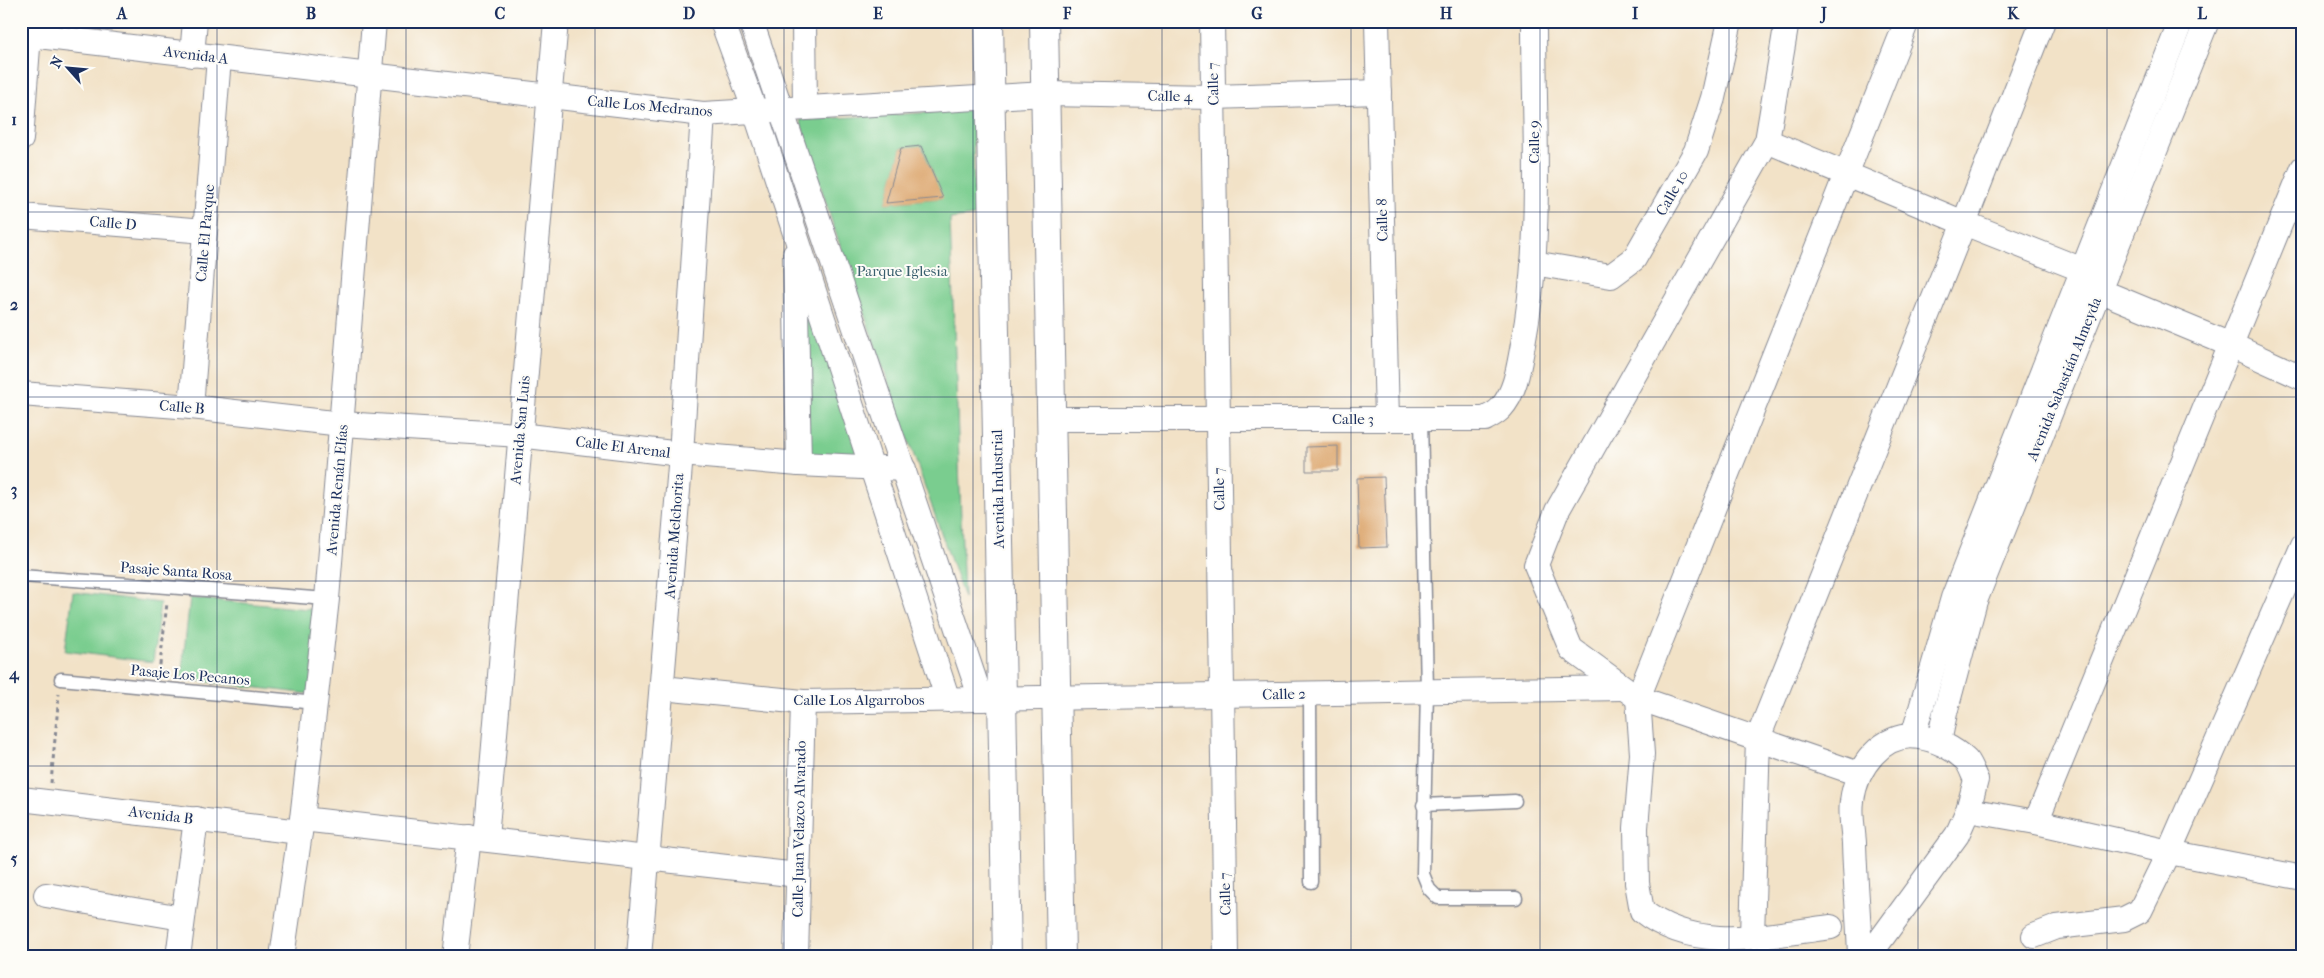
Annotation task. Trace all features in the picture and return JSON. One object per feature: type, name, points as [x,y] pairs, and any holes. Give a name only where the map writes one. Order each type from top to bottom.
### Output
[{"type":"street","points":[[192,55],[195,21]]},
{"type":"street","name":"Avenida Renán Elías","points":[[282,957],[301,826],[327,599],[374,21]]},
{"type":"street","name":"Avenida San Luis","points":[[456,957],[477,838],[519,435],[556,21]]},
{"type":"street","points":[[722,21],[755,111],[948,700]]},
{"type":"street","points":[[751,21],[793,107],[904,469],[992,699]]},
{"type":"street","points":[[793,107],[804,21]]},
{"type":"street","name":"Avenida Industrial","points":[[989,21],[992,699],[1007,957]]},
{"type":"street","points":[[1044,21],[1061,957]]},
{"type":"street","name":"Calle 7","points":[[1212,21],[1226,957]]},
{"type":"street","name":"Calle 8","points":[[1377,21],[1387,419]]},
{"type":"street","name":"Calle 9","points":[[1534,21],[1534,263]]},
{"type":"street","name":"Calle 10","points":[[1534,263],[1611,276],[1634,260],[1696,151],[1713,98],[1730,21]]},
{"type":"street","points":[[1787,21],[1766,141],[1557,511],[1536,564],[1570,649],[1630,693],[1859,774]]},
{"type":"street","points":[[1831,927],[1718,938],[1688,935],[1658,924],[1642,911],[1637,883],[1636,828],[1642,754],[1630,693],[1846,174],[1907,21]]},
{"type":"street","points":[[1752,936],[1758,738],[2043,21]]},
{"type":"street","name":"Avenida Sabastián Almeyda","points":[[1913,736],[1953,598],[2181,21]]},
{"type":"street","name":"Avenida Sabastián Almeyda","points":[[1939,742],[1975,601],[2207,21]]},
{"type":"street","points":[[21,138],[27,30]]},
{"type":"street","name":"Avenida A","points":[[27,30],[192,55],[371,76]]},
{"type":"street","name":"Calle El Parque","points":[[191,407],[219,58]]},
{"type":"street","name":"Calle Los Medranos","points":[[371,76],[703,114],[793,107],[990,97]]},
{"type":"street","name":"Calle 4","points":[[990,97],[1046,94],[1213,97],[1379,92]]},
{"type":"street","name":"Avenida Melchorita","points":[[639,957],[681,454],[703,114]]},
{"type":"street","points":[[1766,141],[1964,223],[2080,276],[2100,289],[2303,378]]},
{"type":"street","points":[[2036,822],[2303,168]]},
{"type":"street","name":"Calle D","points":[[21,216],[205,231]]},
{"type":"street","points":[[794,229],[799,464]]},
{"type":"street","name":"Calle 3","points":[[1052,419],[1485,419],[1500,408],[1511,392],[1519,368],[1529,310],[1534,263]]},
{"type":"street","name":"Calle B","points":[[21,394],[191,407],[342,424]]},
{"type":"street","name":"Calle El Arenal","points":[[342,424],[519,435],[681,454],[799,464],[904,469]]},
{"type":"street","points":[[2034,936],[2057,927],[2124,919],[2140,912],[2169,852],[2303,544]]},
{"type":"street","name":"Calle Los Algarrobos","points":[[662,688],[803,702],[1056,698]]},
{"type":"street","name":"Calle 2","points":[[1056,698],[1427,690],[1630,693]]},
{"type":"street","name":"Calle Juan Velazco Alvarado","points":[[796,957],[803,702]]},
{"type":"street","points":[[1860,957],[1859,907],[1852,801],[1859,774],[1871,754],[1890,742],[1913,736],[1939,742],[1966,761],[1976,780],[1968,810],[1957,835],[1896,922],[1868,957]]},
{"type":"street","name":"Avenida B","points":[[21,799],[196,819],[477,838],[798,876]]},
{"type":"street","points":[[1968,810],[2036,822],[2169,852],[2300,872]]},
{"type":"street","points":[[178,957],[196,819]]},
{"type":"street","points":[[46,895],[182,918]]},
{"type":"street","points":[[1859,907],[1896,922]]},
{"type":"lane","points":[[1422,419],[1427,690],[1423,874],[1429,890],[1438,898],[1516,898]]},
{"type":"lane","name":"Pasaje Santa Rosa","points":[[21,576],[327,599]]},
{"type":"lane","name":"Pasaje Los Pecanos","points":[[61,679],[316,703]]},
{"type":"lane","points":[[1310,694],[1311,882]]},
{"type":"lane","points":[[1423,805],[1514,802]]},
{"type":"path","points":[[158,689],[168,587]]},
{"type":"path","points":[[49,802],[61,679]]},
{"type":"green space","name":"Parque Iglesia","points":[[973,110],[974,216],[950,219],[964,598],[833,225],[800,120]],"holes":[[[922,146],[942,198],[886,203],[901,148]]]},
{"type":"green space","points":[[801,265],[864,461],[810,461]]},
{"type":"green space","points":[[73,592],[160,603],[153,662],[65,651]]},
{"type":"green space","points":[[190,598],[320,610],[310,694],[181,679]]},
{"type":"building","points":[[921,146],[943,198],[886,203],[901,148]]},
{"type":"building","points":[[1338,446],[1338,471],[1306,471],[1306,447]]},
{"type":"building","points":[[1384,477],[1387,547],[1359,548],[1357,478]]}]
